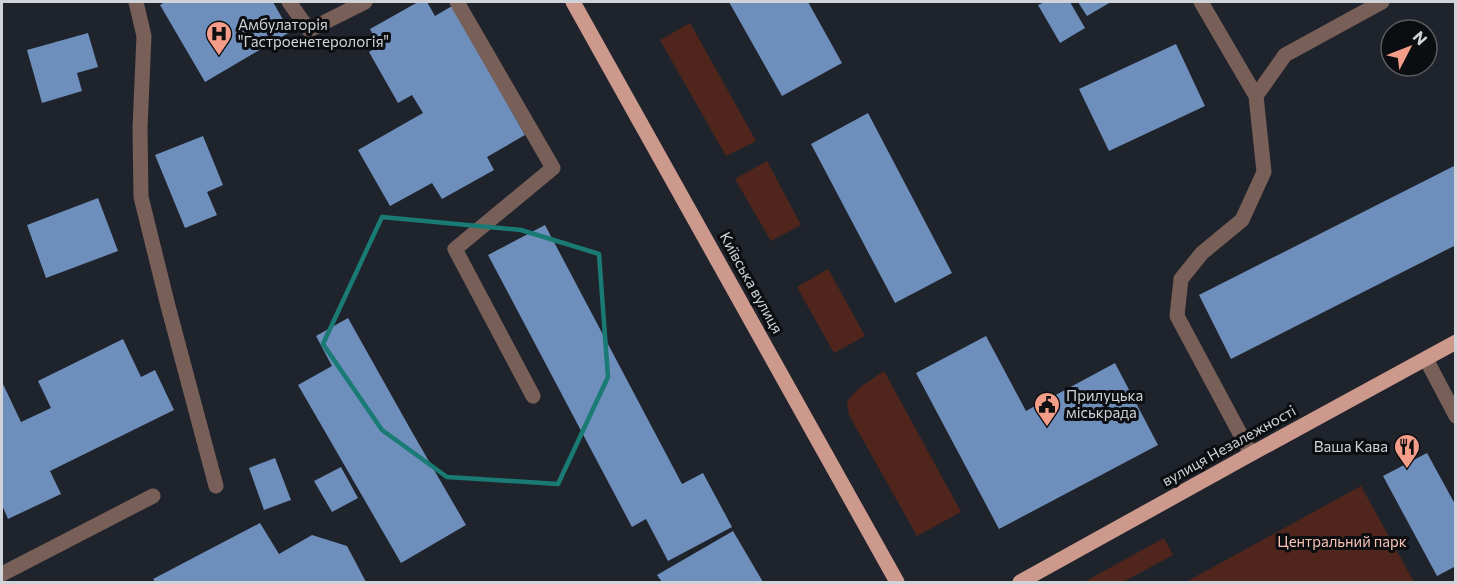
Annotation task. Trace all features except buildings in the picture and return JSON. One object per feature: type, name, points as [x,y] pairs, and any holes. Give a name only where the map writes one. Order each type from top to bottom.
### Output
[{"type":"main road","name":"Київська вулиця","points":[[573,2],[897,582]]},
{"type":"main road","name":"вулиця Незалежності","points":[[1020,582],[1455,342]]},
{"type":"street","points":[[136,2],[144,36],[140,128],[141,197],[216,486]]},
{"type":"street","points":[[289,2],[309,30],[365,2]]},
{"type":"street","points":[[457,2],[553,168],[455,249],[533,396]]},
{"type":"street","points":[[1201,2],[1256,96],[1264,172],[1242,220],[1203,253],[1181,279],[1177,316],[1251,454]]},
{"type":"street","points":[[1256,96],[1285,55],[1382,2]]},
{"type":"street","points":[[1426,358],[1455,416]]},
{"type":"street","points":[[2,574],[153,496]]},
{"type":"highlighted area","points":[[382,217],[521,230],[599,254],[608,377],[558,484],[447,477],[382,430],[323,344]]},
{"type":"green space","points":[[690,23],[756,141],[726,156],[660,40]]},
{"type":"green space","points":[[767,161],[801,225],[771,241],[735,179]]},
{"type":"green space","points":[[828,269],[865,336],[834,353],[797,287]]},
{"type":"green space","points":[[884,371],[961,512],[917,536],[849,415],[847,401],[859,388]]},
{"type":"green space","name":"Центральний парк","points":[[1361,486],[1414,582],[1186,582]]},
{"type":"green space","points":[[1164,538],[1173,555],[1123,582],[1084,582]]},
{"type":"place","name":"Амбулаторія \"Гастроенетерологія\"","points":[[219,57]]},
{"type":"place","name":"Прилуцька міськрада","points":[[1047,428]]},
{"type":"place","name":"Ваша Кава","points":[[1407,470]]}]
